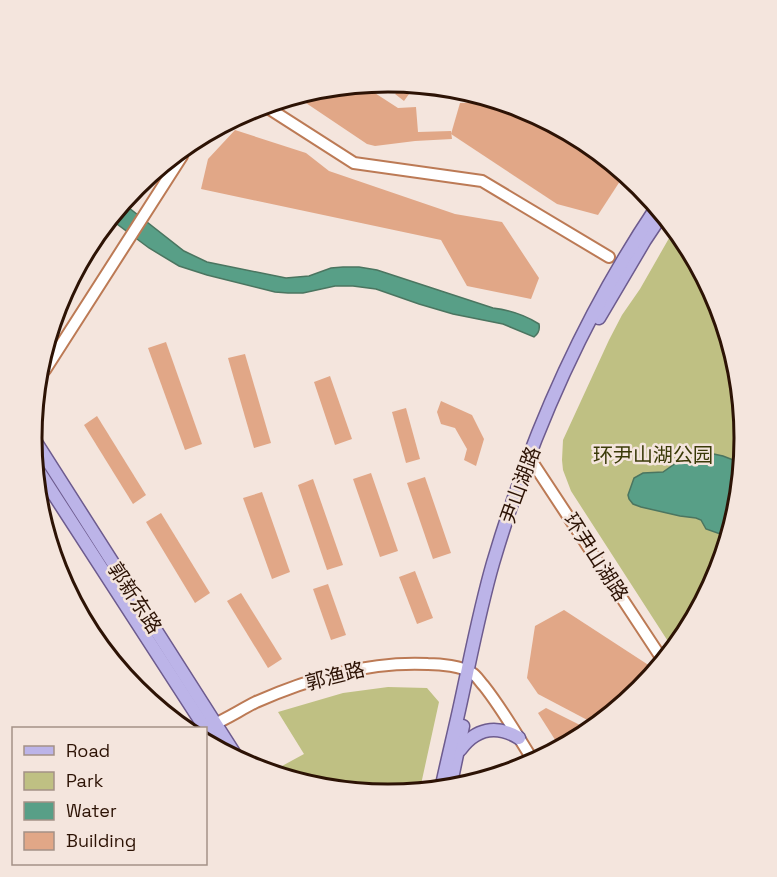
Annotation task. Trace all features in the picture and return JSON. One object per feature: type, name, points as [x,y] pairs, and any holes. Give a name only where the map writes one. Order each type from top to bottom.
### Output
[{"type":"main road","name":"尹山湖路","points":[[443,780],[501,566],[532,460],[558,384],[611,279],[652,214]]},
{"type":"main road","name":"尹山湖路","points":[[532,460],[593,330],[658,221]]},
{"type":"main road","name":"郭新东路","points":[[43,454],[208,728]]},
{"type":"main road","name":"郭新东路","points":[[45,480],[208,728],[222,743]]},
{"type":"main road","name":"尹山湖路","points":[[452,779],[471,672]]},
{"type":"main road","points":[[458,753],[474,735],[484,731],[505,730],[519,738]]},
{"type":"street","points":[[273,111],[354,162],[482,181],[609,257]]},
{"type":"street","points":[[52,360],[176,166]]},
{"type":"street","name":"环尹山湖路","points":[[532,460],[659,654]]},
{"type":"street","name":"郭渔路","points":[[208,728],[280,692],[319,678],[355,670],[412,663],[442,664],[471,672]]},
{"type":"street","points":[[471,672],[490,694],[530,755]]},
{"type":"green space","name":"环尹山湖公园","points":[[670,237],[689,265],[717,327],[728,371],[734,416],[732,484],[717,550],[689,612],[668,642],[571,491],[563,470],[562,460],[563,440],[609,340],[622,315]]},
{"type":"green space","points":[[388,687],[427,688],[439,702],[421,783],[388,785],[343,782],[279,768],[304,754],[278,712],[343,693]]},
{"type":"water","points":[[129,208],[184,251],[207,262],[286,278],[309,276],[331,268],[359,267],[377,270],[493,308],[517,313],[539,324],[539,330],[534,337],[503,324],[453,314],[376,289],[335,286],[303,293],[275,292],[179,266],[149,248],[117,224]]},
{"type":"water","points":[[709,453],[734,460],[732,484],[721,534],[706,529],[701,520],[696,518],[641,507],[633,504],[629,499],[628,495],[634,478],[643,473],[663,472],[676,463],[692,462],[702,454]]},
{"type":"building","points":[[397,92],[410,93],[404,101],[395,94]]},
{"type":"building","points":[[374,93],[398,108],[416,107],[418,132],[451,131],[452,139],[375,146],[367,144],[305,103],[343,95]]},
{"type":"building","points":[[460,103],[472,103],[500,110],[542,128],[581,150],[620,181],[598,215],[557,204],[451,134]]},
{"type":"building","points":[[235,130],[306,153],[329,171],[455,214],[502,222],[539,278],[531,299],[467,286],[441,240],[201,189],[208,159]]},
{"type":"building","points":[[166,342],[202,444],[185,450],[148,348]]},
{"type":"building","points":[[245,354],[271,443],[254,448],[228,358]]},
{"type":"building","points":[[330,376],[352,439],[335,445],[314,382]]},
{"type":"building","points":[[441,401],[472,415],[484,439],[476,466],[464,460],[467,449],[455,428],[441,424],[437,412]]},
{"type":"building","points":[[406,408],[420,459],[406,463],[392,412]]},
{"type":"building","points":[[97,416],[146,495],[133,504],[84,425]]},
{"type":"building","points":[[371,473],[398,551],[380,557],[353,479]]},
{"type":"building","points":[[425,477],[451,553],[433,559],[407,483]]},
{"type":"building","points":[[313,479],[343,565],[327,570],[298,485]]},
{"type":"building","points":[[262,492],[290,572],[272,579],[243,498]]},
{"type":"building","points":[[161,513],[210,593],[195,603],[146,522]]},
{"type":"building","points":[[415,571],[433,618],[417,624],[399,577]]},
{"type":"building","points":[[328,584],[346,635],[331,640],[313,589]]},
{"type":"building","points":[[241,593],[282,659],[268,668],[227,601]]},
{"type":"building","points":[[564,610],[650,666],[634,684],[589,721],[538,694],[527,678],[535,626]]},
{"type":"building","points":[[546,708],[581,727],[556,742],[538,713]]}]
